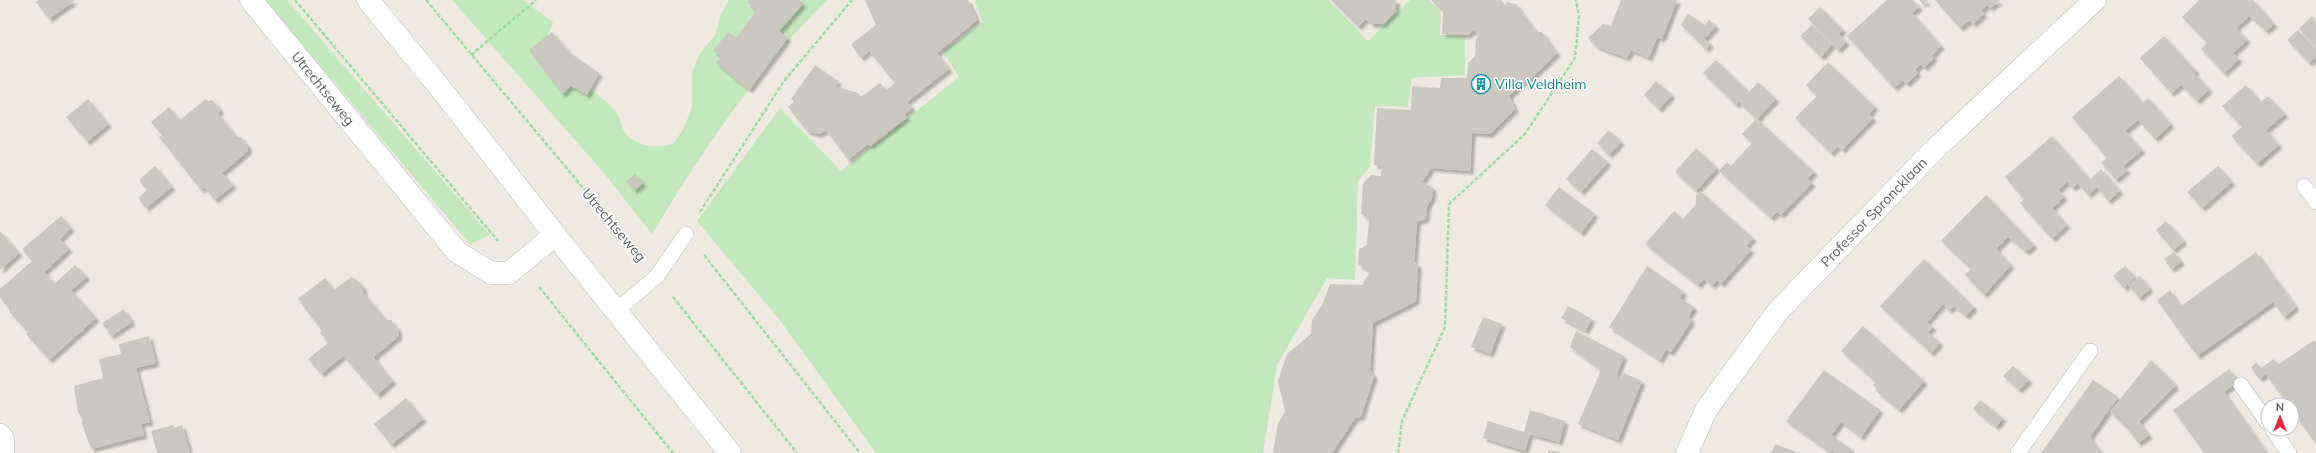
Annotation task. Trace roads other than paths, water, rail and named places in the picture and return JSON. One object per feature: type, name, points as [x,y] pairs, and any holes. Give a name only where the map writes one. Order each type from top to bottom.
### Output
[{"type":"street","name":"Utrechtseweg","points":[[251,0],[457,252],[491,273],[509,273],[554,235]]},
{"type":"street","points":[[368,0],[441,89],[554,235],[730,453]]},
{"type":"street","name":"Professor Sproncklaan","points":[[1687,453],[1706,410],[1778,311],[1934,150],[2095,0]]},
{"type":"street","points":[[0,434],[3,439],[3,453]]},
{"type":"lane","points":[[2304,186],[2316,202]]},
{"type":"lane","points":[[616,311],[657,276],[686,234]]},
{"type":"lane","points":[[2018,453],[2090,351]]},
{"type":"lane","points":[[2241,385],[2260,412]]},
{"type":"lane","points":[[2278,437],[2289,453]]},
{"type":"place","name":"Villa Veldheim","points":[[1481,84]]}]
